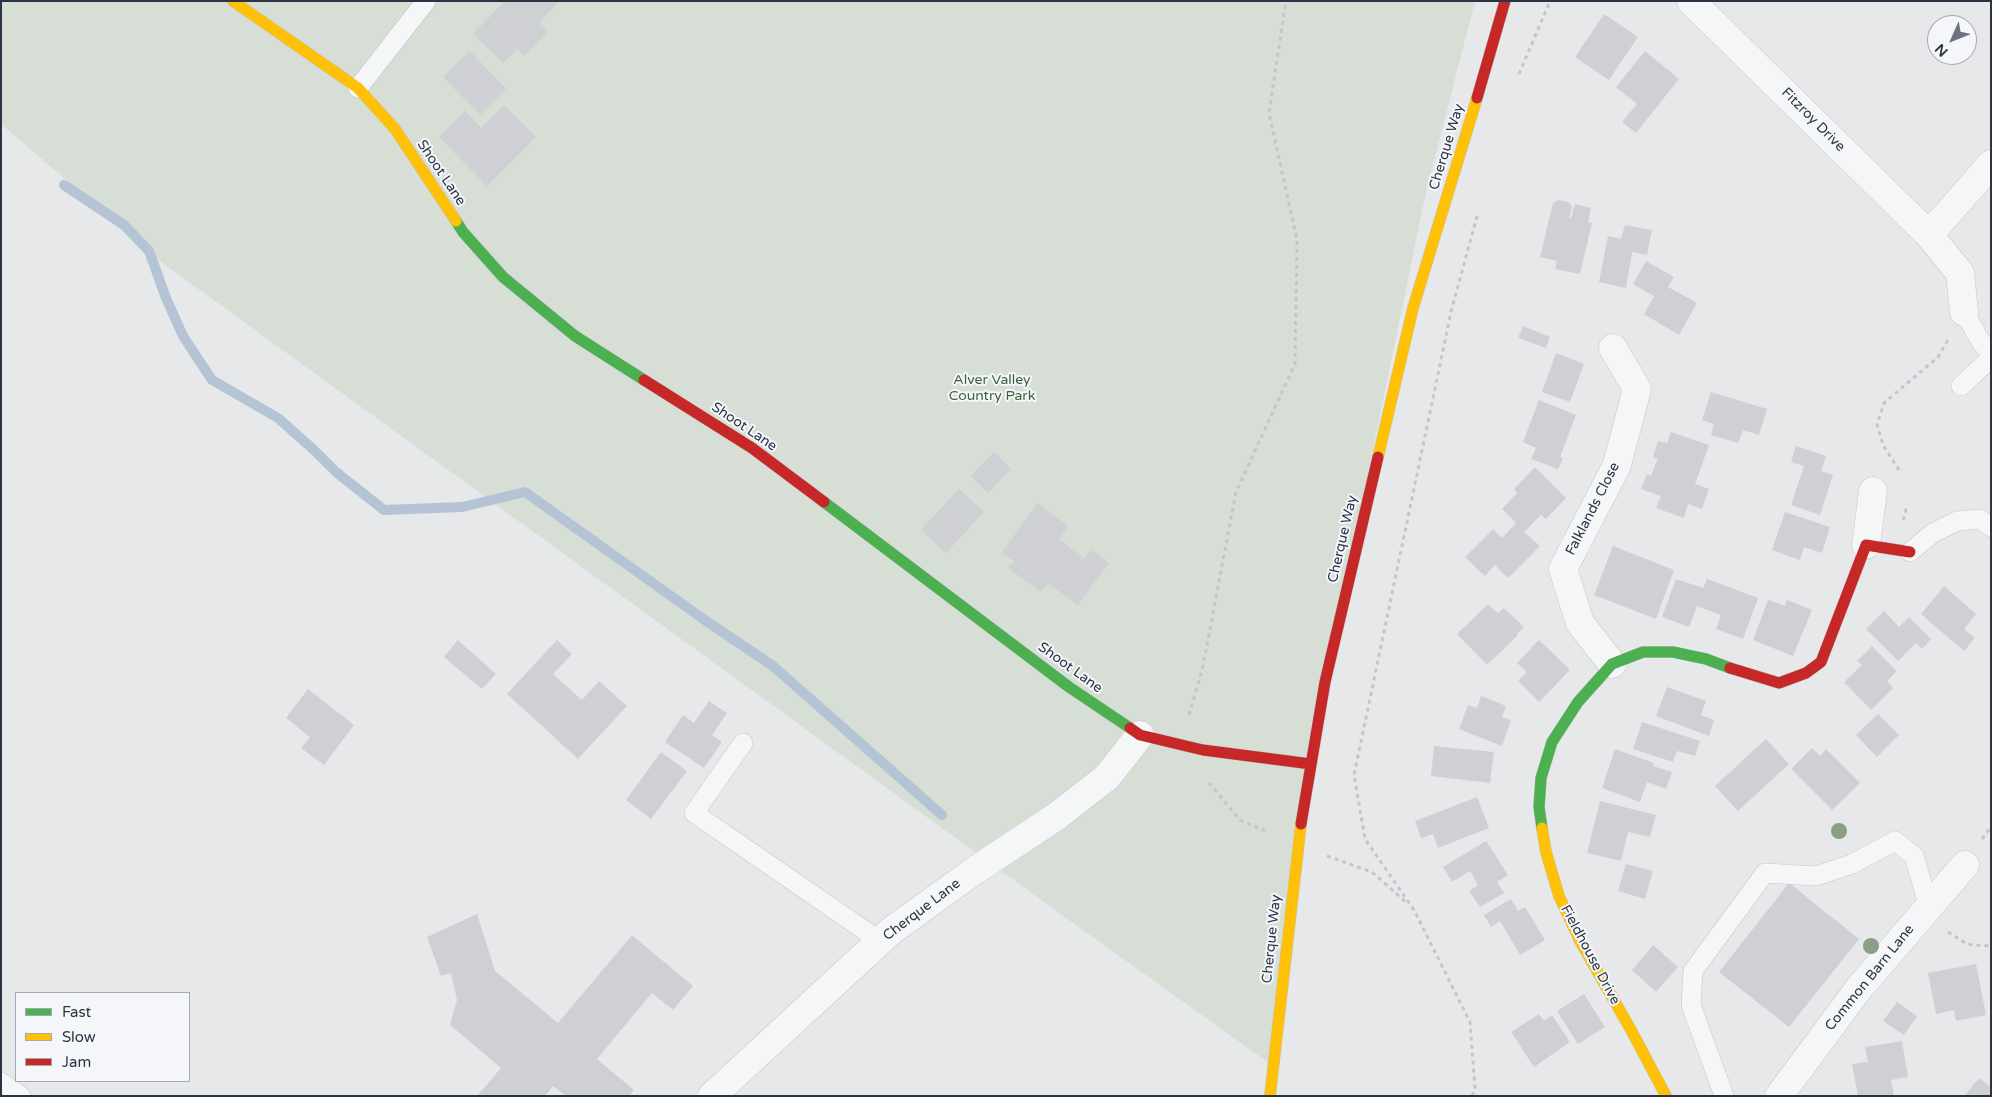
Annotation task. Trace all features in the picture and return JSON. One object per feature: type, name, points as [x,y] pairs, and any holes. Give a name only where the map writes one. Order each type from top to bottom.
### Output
[{"type":"street","name":"Shoot Lane","points":[[233,1],[358,88],[394,130],[462,232],[503,277],[575,336],[752,448],[1069,687],[1140,735],[1202,750],[1311,764]]},
{"type":"street","name":"Cherque Way","points":[[1270,1096],[1297,845],[1325,682],[1413,308],[1505,1]]},
{"type":"street","name":"Fitzroy Drive","points":[[1696,3],[1929,235],[1960,273],[1964,312]]},
{"type":"street","points":[[1929,235],[1991,164]]},
{"type":"street","name":"Falklands Close","points":[[1612,664],[1580,623],[1563,569],[1617,465],[1637,389],[1613,348]]},
{"type":"street","name":"Fieldhouse Drive","points":[[1666,1096],[1580,941],[1559,896],[1546,852],[1539,807],[1541,778],[1552,742],[1578,702],[1612,664],[1643,652],[1673,652],[1706,659],[1755,677],[1779,683],[1806,673],[1821,662],[1877,547],[1873,492]]},
{"type":"street","points":[[1877,547],[1910,552]]},
{"type":"street","name":"Cherque Lane","points":[[712,1096],[891,931],[974,871],[1057,816],[1107,777],[1140,735]]},
{"type":"street","name":"Common Barn Lane","points":[[1780,1096],[1860,986],[1965,865]]},
{"type":"street","points":[[1263,1096],[1273,1066]]},
{"type":"street","points":[[1273,1066],[1280,1096]]},
{"type":"lane","points":[[358,88],[426,1]]},
{"type":"lane","points":[[1964,312],[1981,342],[1991,353]]},
{"type":"lane","points":[[1961,386],[1991,358]]},
{"type":"lane","points":[[1910,552],[1933,533],[1957,521],[1980,520],[1991,527]]},
{"type":"lane","points":[[743,743],[694,813],[880,941]]},
{"type":"lane","points":[[1724,1096],[1691,1005],[1693,971],[1766,873],[1816,876],[1852,864],[1895,841],[1914,856],[1929,907]]},
{"type":"lane","points":[[1,1082],[21,1096]]},
{"type":"path","points":[[1181,744],[1204,666],[1236,492],[1295,364],[1297,240],[1268,113],[1286,1]]},
{"type":"path","points":[[1516,82],[1550,1]]},
{"type":"path","points":[[1474,1096],[1470,1022],[1414,910],[1365,839],[1354,775],[1451,312],[1478,210]]},
{"type":"path","points":[[1899,470],[1883,445],[1877,424],[1884,403],[1938,357],[1964,312]]},
{"type":"path","points":[[1877,547],[1906,514],[1905,496]]},
{"type":"path","points":[[1929,907],[1945,930],[1967,944],[1991,945]]},
{"type":"green space","name":"Alver Valley Country Park","points":[[1,1],[1475,1],[1426,192],[1325,682],[1273,1066],[164,264],[1,124]]},
{"type":"building","points":[[505,1],[560,1],[539,22],[548,31],[524,56],[517,49],[503,63],[473,34]]},
{"type":"building","points":[[1604,14],[1638,37],[1609,80],[1575,57]]},
{"type":"building","points":[[470,51],[506,89],[480,115],[443,77]]},
{"type":"building","points":[[1645,51],[1679,79],[1636,133],[1622,122],[1637,104],[1616,87]]},
{"type":"building","points":[[504,105],[536,137],[487,186],[439,137],[465,111],[481,128]]},
{"type":"building","points":[[1559,200],[1568,202],[1572,207],[1569,218],[1571,218],[1575,204],[1591,208],[1588,222],[1592,223],[1580,274],[1555,269],[1557,261],[1540,257],[1553,203]]},
{"type":"building","points":[[1625,225],[1652,230],[1647,255],[1632,252],[1626,288],[1599,282],[1608,236],[1621,239]]},
{"type":"building","points":[[1646,261],[1674,277],[1668,287],[1697,303],[1679,335],[1644,314],[1654,296],[1633,284]]},
{"type":"building","points":[[1523,326],[1550,337],[1546,348],[1518,338]]},
{"type":"building","points":[[1556,353],[1584,364],[1570,402],[1542,392]]},
{"type":"building","points":[[1711,392],[1767,409],[1759,435],[1743,430],[1738,443],[1711,435],[1714,424],[1702,420]]},
{"type":"building","points":[[1539,400],[1576,415],[1560,457],[1563,458],[1558,469],[1531,459],[1536,448],[1523,442]]},
{"type":"building","points":[[1671,432],[1709,445],[1695,484],[1709,489],[1702,509],[1688,504],[1684,518],[1656,508],[1661,496],[1641,489],[1647,474],[1651,476],[1658,459],[1653,457],[1658,441],[1667,443]]},
{"type":"building","points":[[1796,446],[1826,456],[1821,471],[1833,475],[1820,515],[1791,505],[1804,466],[1791,462]]},
{"type":"building","points":[[994,452],[1011,469],[988,493],[971,476]]},
{"type":"building","points":[[1535,467],[1566,498],[1546,519],[1541,515],[1524,532],[1540,546],[1508,578],[1495,565],[1485,576],[1465,557],[1493,529],[1502,538],[1516,523],[1502,509],[1517,493],[1514,489]]},
{"type":"building","points":[[959,489],[984,512],[946,553],[921,530]]},
{"type":"building","points":[[1038,503],[1068,526],[1059,539],[1084,559],[1091,550],[1109,563],[1078,605],[1048,583],[1041,592],[1008,568],[1014,561],[1002,552]]},
{"type":"building","points":[[1785,512],[1830,527],[1822,553],[1804,547],[1800,560],[1772,550]]},
{"type":"building","points":[[1613,546],[1674,570],[1656,619],[1594,595]]},
{"type":"building","points":[[1676,579],[1703,588],[1707,579],[1758,598],[1743,639],[1716,629],[1721,615],[1697,606],[1689,627],[1662,617]]},
{"type":"building","points":[[1944,586],[1976,614],[1964,629],[1975,638],[1964,651],[1921,614]]},
{"type":"building","points":[[1768,600],[1785,606],[1787,600],[1812,610],[1793,656],[1753,640]]},
{"type":"building","points":[[1488,604],[1498,613],[1504,608],[1524,627],[1487,665],[1457,634]]},
{"type":"building","points":[[1884,611],[1899,627],[1909,617],[1931,639],[1922,649],[1916,643],[1898,661],[1866,629]]},
{"type":"building","points":[[458,640],[496,674],[482,689],[444,657]]},
{"type":"building","points":[[557,640],[572,654],[553,674],[582,700],[599,681],[627,706],[578,759],[507,694]]},
{"type":"building","points":[[1539,640],[1570,670],[1539,702],[1518,681],[1527,672],[1517,663]]},
{"type":"building","points":[[1872,646],[1897,671],[1887,681],[1893,688],[1871,710],[1844,682],[1862,665],[1857,661]]},
{"type":"building","points":[[1667,687],[1706,701],[1701,715],[1714,720],[1709,736],[1656,716]]},
{"type":"building","points":[[308,689],[354,725],[324,765],[301,748],[310,737],[286,718]]},
{"type":"building","points":[[1481,696],[1506,706],[1502,717],[1511,720],[1502,746],[1459,729],[1468,705],[1477,708]]},
{"type":"building","points":[[709,701],[727,713],[712,735],[722,742],[704,768],[665,742],[683,715],[694,723]]},
{"type":"building","points":[[1878,714],[1899,735],[1877,757],[1856,735]]},
{"type":"building","points":[[1642,722],[1700,741],[1695,756],[1677,751],[1673,762],[1633,749]]},
{"type":"building","points":[[1766,739],[1789,764],[1738,811],[1715,786]]},
{"type":"building","points":[[1434,746],[1494,752],[1490,783],[1431,776]]},
{"type":"building","points":[[1812,748],[1820,756],[1826,749],[1860,783],[1832,810],[1791,769]]},
{"type":"building","points":[[1615,749],[1654,763],[1653,766],[1672,772],[1666,789],[1647,782],[1640,802],[1602,788]]},
{"type":"building","points":[[661,752],[687,771],[651,819],[626,800]]},
{"type":"building","points":[[1477,797],[1489,828],[1438,848],[1433,834],[1421,838],[1415,821]]},
{"type":"building","points":[[1600,801],[1656,815],[1650,837],[1628,832],[1621,861],[1587,853]]},
{"type":"building","points":[[1486,841],[1508,875],[1497,882],[1504,893],[1480,907],[1469,891],[1478,885],[1470,871],[1452,882],[1443,867]]},
{"type":"building","points":[[1626,864],[1653,871],[1645,899],[1618,891]]},
{"type":"building","points":[[1789,883],[1859,939],[1789,1027],[1719,972]]},
{"type":"building","points":[[1511,899],[1518,911],[1525,907],[1545,940],[1520,955],[1500,921],[1491,927],[1484,915]]},
{"type":"building","points":[[477,914],[495,971],[558,1023],[632,935],[693,986],[673,1010],[652,993],[597,1059],[634,1090],[629,1096],[566,1096],[553,1086],[545,1096],[477,1096],[501,1068],[450,1025],[457,1000],[451,973],[441,976],[427,937]]},
{"type":"building","points":[[1653,945],[1678,967],[1656,992],[1632,970]]},
{"type":"building","points":[[1976,964],[1986,1015],[1956,1021],[1954,1010],[1936,1014],[1928,973]]},
{"type":"building","points":[[1584,994],[1605,1027],[1578,1044],[1557,1011]]},
{"type":"building","points":[[1897,1002],[1917,1016],[1904,1035],[1883,1021]]},
{"type":"building","points":[[1539,1014],[1544,1021],[1552,1015],[1570,1042],[1534,1067],[1511,1032]]},
{"type":"building","points":[[1902,1041],[1908,1077],[1891,1080],[1894,1096],[1858,1096],[1852,1064],[1868,1062],[1865,1047]]},
{"type":"building","points":[[1979,1078],[1991,1087],[1991,1096],[1964,1096]]},
{"type":"waterway","points":[[64,185],[124,225],[149,251],[166,298],[183,336],[212,380],[278,418],[336,472],[384,510],[462,507],[525,492],[709,623],[773,666],[942,815]]},
{"type":"traffic: fast","points":[[456,221],[463,232],[503,277],[575,336],[644,380]]},
{"type":"traffic: fast","points":[[824,502],[1069,687],[1130,728]]},
{"type":"traffic: fast","points":[[1542,828],[1539,807],[1541,778],[1552,742],[1578,702],[1612,664],[1643,652],[1673,652],[1706,659],[1730,668]]},
{"type":"traffic: slow","points":[[233,1],[358,88],[395,129],[456,221]]},
{"type":"traffic: slow","points":[[1378,457],[1413,308],[1477,98]]},
{"type":"traffic: slow","points":[[1270,1096],[1301,824]]},
{"type":"traffic: slow","points":[[1542,828],[1546,852],[1559,896],[1580,941],[1666,1096]]},
{"type":"traffic: jam","points":[[1477,98],[1505,1]]},
{"type":"traffic: jam","points":[[644,380],[752,448],[824,502]]},
{"type":"traffic: jam","points":[[1301,824],[1325,682],[1378,457]]},
{"type":"traffic: jam","points":[[1730,668],[1779,683],[1806,673],[1821,662],[1866,545],[1910,552]]},
{"type":"traffic: jam","points":[[1130,728],[1140,735],[1203,750],[1311,764]]}]
